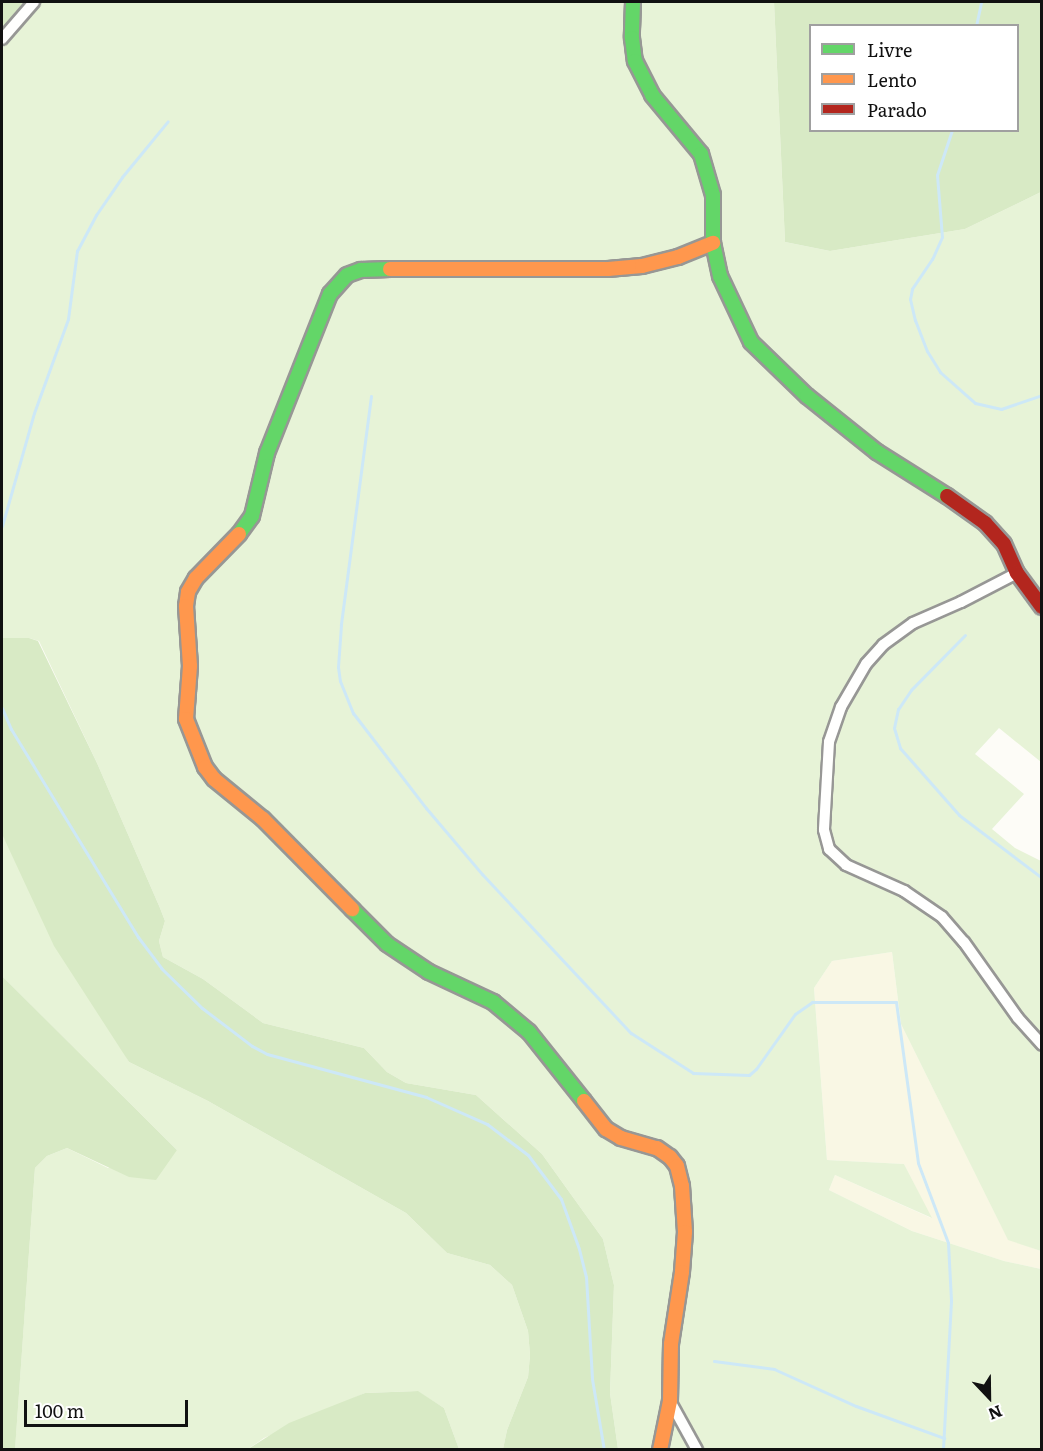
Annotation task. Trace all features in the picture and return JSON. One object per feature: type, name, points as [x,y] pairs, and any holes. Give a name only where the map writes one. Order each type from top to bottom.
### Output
[{"type":"street","points":[[2,39],[34,2]]},
{"type":"street","points":[[633,2],[632,38],[641,77],[672,120],[691,139],[707,170],[713,195],[715,220],[712,243],[720,276],[751,342],[807,396],[877,452],[965,507],[985,523],[1004,544],[1017,573],[1041,608]]},
{"type":"street","points":[[660,1449],[670,1401],[671,1344],[682,1272],[685,1232],[682,1186],[677,1166],[670,1157],[657,1148],[621,1138],[606,1129],[529,1032],[493,1002],[470,989],[429,972],[400,954],[263,819],[214,779],[205,767],[186,719],[186,694],[190,666],[186,606],[188,592],[196,578],[243,530],[252,516],[267,453],[301,366],[321,322],[330,294],[347,275],[361,270],[381,269],[608,269],[642,266],[678,257],[712,243]]},
{"type":"street","points":[[1017,573],[961,602],[913,623],[883,645],[866,664],[841,706],[829,742],[824,830],[829,849],[846,865],[904,891],[942,917],[964,942],[1018,1018],[1041,1045]]},
{"type":"street","points":[[670,1401],[697,1449]]},
{"type":"shaded area","points":[[892,952],[901,1024],[1008,1239],[1041,1251],[1041,1269],[1004,1261],[912,1231],[829,1190],[835,1175],[931,1218],[904,1164],[827,1160],[814,988],[832,961]]},
{"type":"green space","points":[[2,2],[28,2],[2,34]]},
{"type":"green space","points":[[28,2],[774,2],[785,242],[830,251],[965,229],[1041,192],[1041,762],[999,728],[975,754],[1024,794],[992,829],[1015,848],[1041,861],[1041,1251],[1008,1240],[901,1024],[892,952],[832,961],[814,988],[827,1160],[904,1164],[932,1218],[835,1175],[829,1190],[912,1231],[1004,1261],[1041,1269],[1041,1449],[618,1449],[610,1393],[614,1285],[603,1239],[542,1154],[476,1095],[406,1083],[387,1072],[364,1048],[263,1023],[203,979],[163,957],[159,941],[165,921],[160,908],[97,763],[39,641],[29,638],[2,638],[2,34]]},
{"type":"green space","points":[[774,2],[1041,2],[1041,192],[965,229],[830,251],[785,242]]},
{"type":"green space","points":[[2,638],[29,638],[38,641],[97,763],[160,908],[165,921],[159,941],[163,957],[203,979],[263,1023],[364,1048],[387,1072],[406,1083],[476,1095],[542,1154],[603,1239],[614,1285],[610,1393],[618,1449],[503,1449],[507,1430],[528,1377],[530,1355],[528,1331],[512,1285],[490,1265],[447,1253],[406,1213],[208,1101],[129,1062],[54,946],[2,834]]},
{"type":"green space","points":[[2,834],[129,1062],[208,1101],[406,1213],[447,1253],[490,1265],[512,1285],[528,1331],[530,1355],[528,1377],[507,1430],[503,1449],[459,1449],[444,1408],[417,1391],[365,1393],[264,1438],[248,1449],[15,1449],[35,1168],[47,1156],[67,1148],[108,1168],[177,1150],[2,976]]},
{"type":"green space","points":[[2,976],[177,1150],[156,1180],[129,1177],[67,1148],[47,1156],[35,1168],[15,1450],[2,1449]]},
{"type":"green space","points":[[418,1391],[444,1408],[459,1449],[248,1449],[289,1423],[365,1393]]},
{"type":"waterway","points":[[976,24],[981,2]]},
{"type":"waterway","points":[[2,526],[34,413],[68,319],[77,251],[96,215],[122,177],[168,121]]},
{"type":"waterway","points":[[951,132],[937,175],[942,237],[932,259],[912,289],[910,299],[915,320],[927,351],[940,372],[975,403],[1001,409],[1042,395]]},
{"type":"waterway","points":[[371,396],[341,625],[338,667],[340,681],[353,713],[426,808],[482,874],[631,1033],[693,1073],[749,1075],[756,1069],[795,1014],[812,1002],[896,1002],[918,1163],[948,1243],[951,1301],[943,1450]]},
{"type":"waterway","points":[[965,635],[911,690],[898,709],[894,728],[900,748],[959,815],[1042,878]]},
{"type":"waterway","points":[[2,708],[11,729],[138,937],[161,968],[202,1008],[252,1046],[267,1054],[426,1097],[487,1124],[528,1155],[561,1199],[579,1249],[586,1277],[592,1379],[604,1450]]},
{"type":"waterway","points":[[714,1361],[774,1369],[856,1406],[944,1438]]},
{"type":"traffic: fast","points":[[633,2],[632,38],[635,61],[652,95],[701,154],[713,195],[713,243],[720,276],[751,342],[807,396],[877,452],[947,496]]},
{"type":"traffic: fast","points":[[239,534],[252,516],[267,453],[330,294],[347,275],[361,270],[390,269]]},
{"type":"traffic: fast","points":[[352,909],[387,944],[429,972],[493,1002],[529,1032],[584,1101]]},
{"type":"traffic: slow","points":[[390,269],[608,269],[642,266],[678,257],[713,243]]},
{"type":"traffic: slow","points":[[239,534],[196,578],[188,592],[186,606],[190,666],[186,719],[205,767],[214,779],[263,819],[352,909]]},
{"type":"traffic: slow","points":[[584,1101],[606,1129],[621,1138],[657,1148],[670,1157],[677,1166],[682,1186],[685,1232],[682,1272],[671,1344],[670,1401],[660,1450]]},
{"type":"traffic: jam","points":[[947,496],[985,523],[1004,544],[1017,573],[1042,607]]}]
